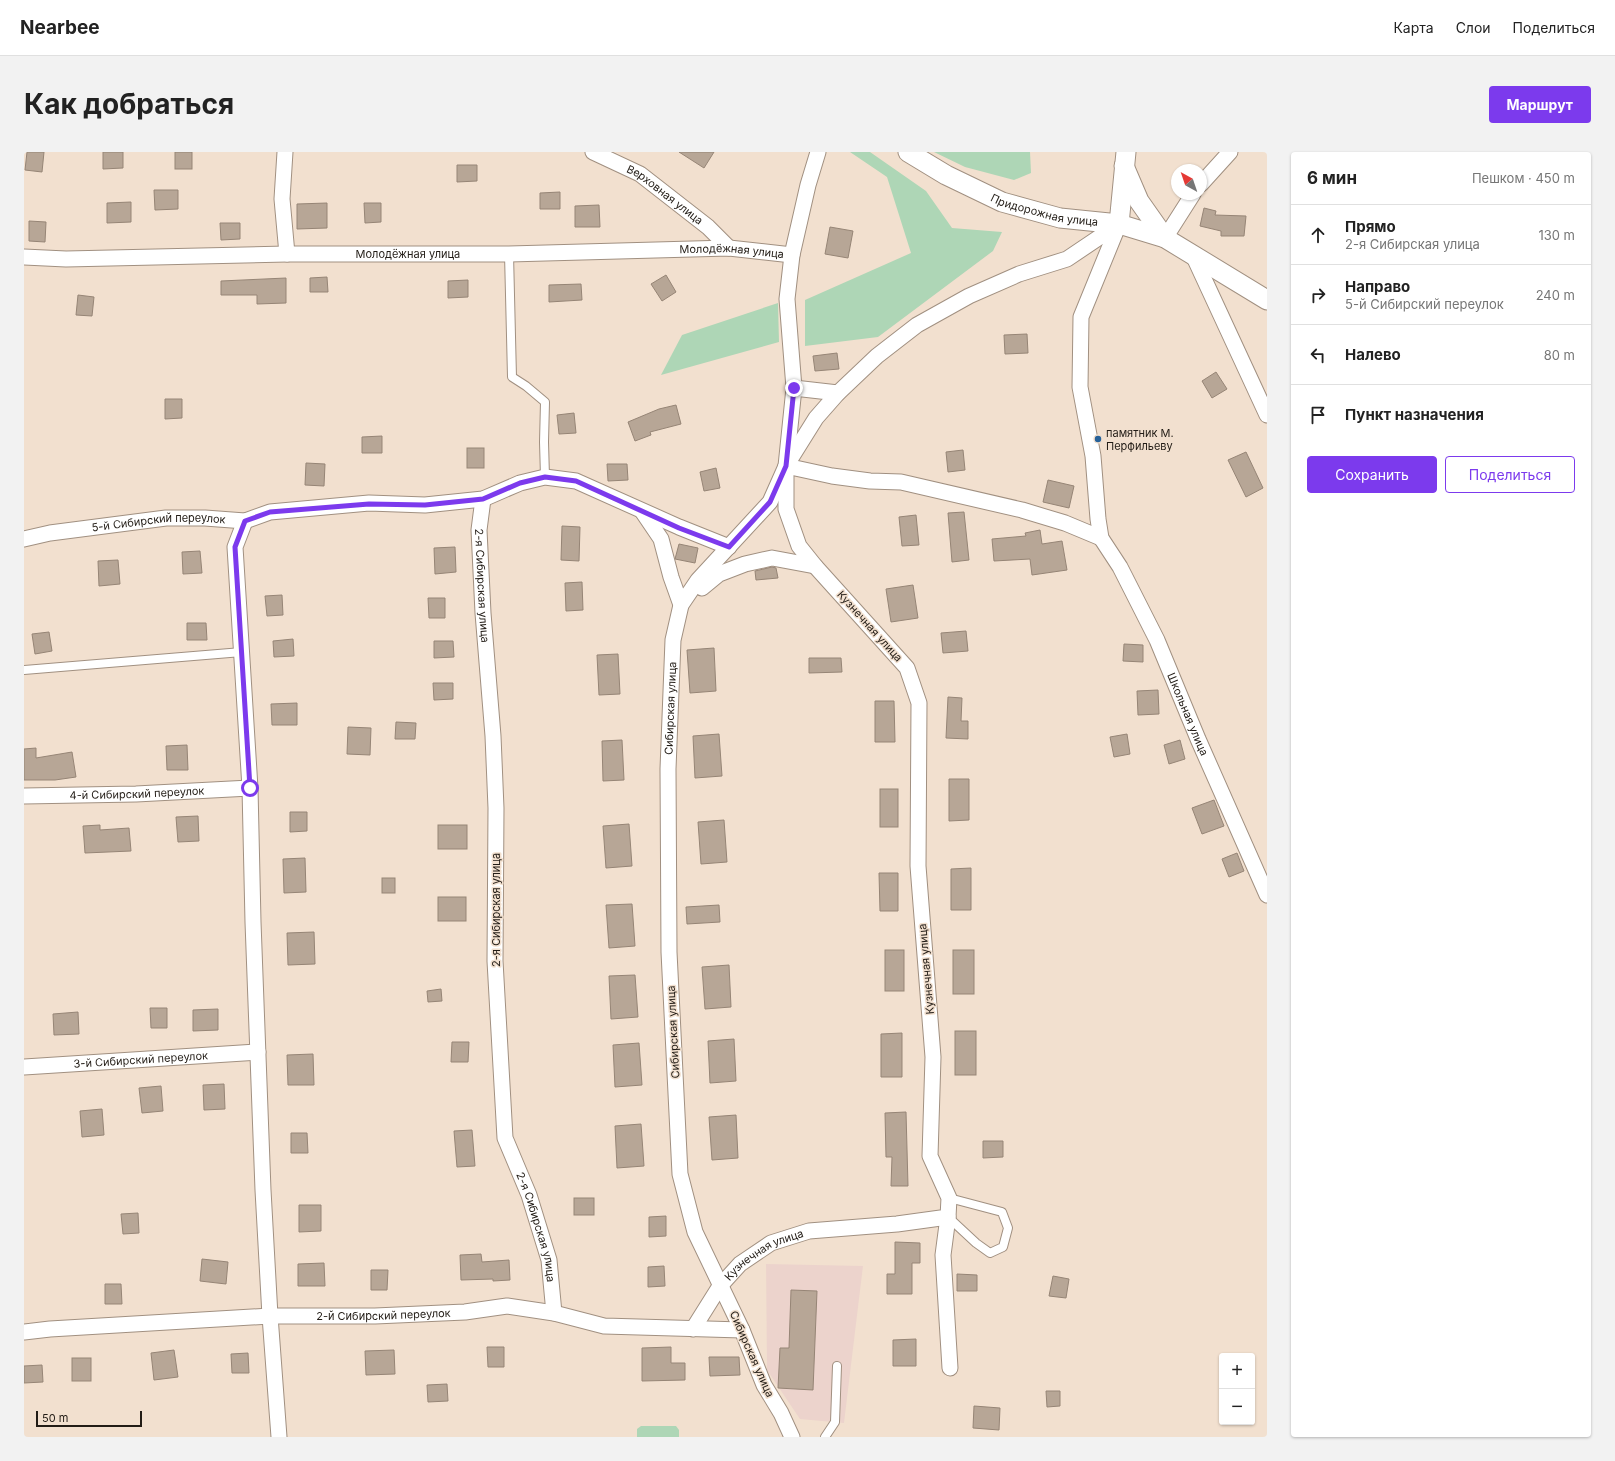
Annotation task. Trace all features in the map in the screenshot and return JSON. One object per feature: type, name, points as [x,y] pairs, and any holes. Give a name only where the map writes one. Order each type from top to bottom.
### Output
[{"type":"street","points":[[286,152],[282,199],[287,254]]},
{"type":"street","name":"Верховная улица","points":[[593,152],[640,174],[708,227],[729,248]]},
{"type":"street","points":[[786,466],[794,388],[787,299],[792,255],[808,185],[818,152]]},
{"type":"street","name":"Придорожная улица","points":[[908,152],[946,175],[1002,202],[1060,218],[1119,224],[1165,238]]},
{"type":"street","points":[[1207,177],[1228,153]]},
{"type":"street","points":[[786,466],[832,476],[870,481],[901,482],[1022,510],[1065,523],[1101,538],[1093,456],[1080,387],[1081,317],[1119,224],[1125,159]]},
{"type":"street","points":[[1125,159],[1139,201],[1165,238],[1267,300]]},
{"type":"street","points":[[1165,238],[1189,200]]},
{"type":"street","points":[[681,605],[698,580],[770,502],[786,466],[816,418],[838,393],[877,356],[918,325],[969,296],[1012,278],[1067,259],[1119,224]]},
{"type":"street","name":"Молодёжная улица","points":[[24,257],[66,259],[287,254],[509,254],[729,248],[792,255]]},
{"type":"street","points":[[1193,255],[1267,416]]},
{"type":"street","points":[[794,388],[838,393]]},
{"type":"street","name":"Кузнечная улица","points":[[693,1329],[720,1286],[740,1264],[771,1243],[809,1230],[897,1224],[948,1217],[949,1198],[930,1156],[933,1057],[918,866],[919,703],[907,668],[815,566],[799,546],[786,509],[786,466]]},
{"type":"street","name":"5-й Сибирский переулок","points":[[24,539],[50,532],[166,518],[205,518],[245,521],[270,512],[369,504],[425,505],[483,499],[520,483],[545,477],[576,481],[642,511],[729,547]]},
{"type":"street","name":"2-я Сибирская улица","points":[[483,499],[479,530],[483,613],[493,736],[496,808],[495,961],[505,1138],[529,1195],[548,1260],[554,1313]]},
{"type":"street","points":[[642,511],[661,539],[671,577],[681,605]]},
{"type":"street","points":[[245,521],[235,547],[250,788],[258,1052],[270,1316],[279,1437]]},
{"type":"street","name":"Школьная улица","points":[[1101,538],[1120,568],[1157,640],[1198,739],[1267,895]]},
{"type":"street","points":[[681,605],[719,574],[744,564],[772,558],[815,566]]},
{"type":"street","name":"Сибирская улица","points":[[681,605],[673,640],[668,769],[669,952],[680,1174],[695,1232],[742,1330],[764,1385],[781,1413],[792,1437]]},
{"type":"street","name":"4-й Сибирский переулок","points":[[24,796],[136,794],[250,788]]},
{"type":"street","name":"3-й Сибирский переулок","points":[[24,1067],[258,1052]]},
{"type":"street","points":[[948,1217],[943,1255],[950,1368]]},
{"type":"street","name":"2-й Сибирский переулок","points":[[24,1332],[50,1329],[270,1316],[375,1316],[465,1312],[507,1306],[554,1313],[604,1326],[742,1330]]},
{"type":"lane","points":[[509,254],[512,377],[526,386],[545,402],[545,477]]},
{"type":"lane","points":[[24,670],[242,652]]},
{"type":"lane","points":[[948,1217],[976,1243],[990,1253],[1003,1248],[1008,1228],[1002,1212],[949,1198]]},
{"type":"lane","points":[[825,1437],[835,1422],[837,1366]]},
{"type":"shaded area","points":[[766,1264],[863,1266],[844,1423],[800,1419],[767,1370]]},
{"type":"green space","points":[[850,152],[870,152],[926,191],[952,228],[1002,232],[993,251],[878,337],[805,346],[805,300],[911,253],[887,177]]},
{"type":"green space","points":[[934,152],[1030,152],[1031,173],[1014,180],[965,167]]},
{"type":"green space","points":[[778,303],[779,342],[661,375],[682,335]]},
{"type":"green space","points":[[641,1426],[676,1426],[679,1430],[679,1437],[637,1437],[637,1429]]},
{"type":"building","points":[[27,152],[44,152],[42,172],[25,170]]},
{"type":"building","points":[[103,152],[123,152],[123,168],[103,169]]},
{"type":"building","points":[[175,152],[192,152],[192,169],[175,169]]},
{"type":"building","points":[[679,152],[714,152],[704,168]]},
{"type":"building","points":[[457,165],[477,165],[477,181],[457,182]]},
{"type":"building","points":[[154,190],[178,190],[178,209],[155,210]]},
{"type":"building","points":[[560,192],[560,209],[540,209],[540,193]]},
{"type":"building","points":[[131,202],[131,222],[107,223],[107,203]]},
{"type":"building","points":[[327,203],[327,228],[297,229],[297,204]]},
{"type":"building","points":[[364,203],[381,203],[381,222],[365,223]]},
{"type":"building","points":[[599,205],[600,227],[575,227],[575,206]]},
{"type":"building","points":[[1204,208],[1216,211],[1215,215],[1246,216],[1244,236],[1221,236],[1221,231],[1200,226]]},
{"type":"building","points":[[29,221],[46,222],[45,242],[29,241]]},
{"type":"building","points":[[220,223],[240,223],[240,239],[221,240]]},
{"type":"building","points":[[830,227],[853,231],[848,258],[825,254]]},
{"type":"building","points":[[666,275],[676,292],[662,301],[651,284]]},
{"type":"building","points":[[327,277],[328,292],[310,292],[310,278]]},
{"type":"building","points":[[286,278],[286,303],[257,304],[257,295],[221,295],[221,281]]},
{"type":"building","points":[[468,280],[468,297],[448,298],[448,281]]},
{"type":"building","points":[[581,284],[582,300],[549,302],[549,285]]},
{"type":"building","points":[[78,295],[94,297],[92,316],[76,315]]},
{"type":"building","points":[[1027,334],[1028,353],[1005,354],[1004,335]]},
{"type":"building","points":[[837,353],[839,369],[815,371],[813,356]]},
{"type":"building","points":[[1216,372],[1227,389],[1212,398],[1202,381]]},
{"type":"building","points":[[165,399],[182,399],[182,418],[165,419]]},
{"type":"building","points":[[676,405],[681,424],[650,432],[651,435],[635,441],[628,422],[659,409]]},
{"type":"building","points":[[574,413],[576,433],[559,434],[557,415]]},
{"type":"building","points":[[382,436],[382,453],[362,453],[362,437]]},
{"type":"building","points":[[467,448],[484,448],[484,468],[467,468]]},
{"type":"building","points":[[963,450],[965,470],[948,472],[946,452]]},
{"type":"building","points":[[1246,452],[1263,488],[1246,497],[1228,460]]},
{"type":"building","points":[[306,463],[325,464],[324,486],[305,485]]},
{"type":"building","points":[[607,464],[627,464],[628,480],[608,481]]},
{"type":"building","points":[[716,468],[720,488],[704,491],[700,472]]},
{"type":"building","points":[[1048,480],[1074,486],[1069,508],[1043,502]]},
{"type":"building","points":[[964,512],[969,560],[952,562],[948,513]]},
{"type":"building","points":[[916,515],[919,545],[902,546],[899,517]]},
{"type":"building","points":[[562,526],[580,527],[579,561],[561,560]]},
{"type":"building","points":[[1040,530],[1042,544],[1062,541],[1067,570],[1032,575],[1030,559],[994,561],[992,539],[1026,536],[1025,533]]},
{"type":"building","points":[[679,544],[698,548],[695,563],[675,559]]},
{"type":"building","points":[[455,547],[456,572],[435,574],[434,548]]},
{"type":"building","points":[[200,551],[202,573],[183,574],[182,552]]},
{"type":"building","points":[[118,560],[120,584],[99,586],[98,561]]},
{"type":"building","points":[[772,567],[776,568],[778,578],[756,580],[755,571]]},
{"type":"building","points":[[582,582],[583,610],[566,611],[565,583]]},
{"type":"building","points":[[913,585],[918,618],[891,622],[886,589]]},
{"type":"building","points":[[282,595],[283,615],[267,616],[265,596]]},
{"type":"building","points":[[428,598],[445,598],[445,618],[429,618]]},
{"type":"building","points":[[187,623],[206,623],[207,640],[187,640]]},
{"type":"building","points":[[966,631],[968,651],[943,653],[941,633]]},
{"type":"building","points":[[49,632],[52,651],[35,654],[32,634]]},
{"type":"building","points":[[293,639],[294,656],[274,657],[273,641]]},
{"type":"building","points":[[434,641],[453,641],[454,657],[434,658]]},
{"type":"building","points":[[1124,644],[1143,645],[1143,662],[1123,661]]},
{"type":"building","points":[[714,648],[716,691],[690,693],[687,650]]},
{"type":"building","points":[[618,654],[620,694],[599,695],[597,655]]},
{"type":"building","points":[[809,658],[841,658],[842,672],[809,673]]},
{"type":"building","points":[[433,683],[453,683],[453,699],[434,700]]},
{"type":"building","points":[[1158,690],[1159,714],[1138,715],[1137,691]]},
{"type":"building","points":[[948,697],[962,698],[961,721],[968,721],[968,739],[946,738]]},
{"type":"building","points":[[875,701],[894,701],[895,742],[875,742]]},
{"type":"building","points":[[297,703],[297,725],[272,725],[271,704]]},
{"type":"building","points":[[396,722],[416,723],[415,739],[395,739]]},
{"type":"building","points":[[348,727],[371,728],[370,755],[347,754]]},
{"type":"building","points":[[719,734],[722,776],[695,778],[693,736]]},
{"type":"building","points":[[1127,734],[1130,754],[1114,757],[1110,737]]},
{"type":"building","points":[[622,740],[624,780],[603,781],[602,741]]},
{"type":"building","points":[[1180,740],[1185,759],[1169,764],[1164,745]]},
{"type":"building","points":[[187,745],[188,770],[167,770],[166,746]]},
{"type":"building","points":[[36,748],[36,758],[72,752],[76,777],[55,780],[24,780],[24,749]]},
{"type":"building","points":[[949,779],[969,779],[969,820],[949,821]]},
{"type":"building","points":[[880,789],[898,789],[898,827],[880,827]]},
{"type":"building","points":[[1214,800],[1224,826],[1202,834],[1192,808]]},
{"type":"building","points":[[290,812],[307,812],[307,831],[290,832]]},
{"type":"building","points":[[198,816],[199,841],[178,842],[176,817]]},
{"type":"building","points":[[724,820],[727,862],[701,864],[698,822]]},
{"type":"building","points":[[629,824],[632,866],[606,868],[603,826]]},
{"type":"building","points":[[100,825],[100,830],[129,828],[131,851],[85,853],[83,826]]},
{"type":"building","points":[[438,825],[467,825],[467,849],[438,849]]},
{"type":"building","points":[[1237,853],[1244,871],[1229,877],[1222,859]]},
{"type":"building","points":[[305,858],[306,892],[284,893],[283,859]]},
{"type":"building","points":[[971,868],[971,910],[951,910],[951,869]]},
{"type":"building","points":[[879,873],[898,873],[898,911],[880,911]]},
{"type":"building","points":[[382,878],[395,878],[395,893],[382,893]]},
{"type":"building","points":[[438,897],[466,897],[466,921],[438,921]]},
{"type":"building","points":[[632,904],[635,946],[609,948],[606,905]]},
{"type":"building","points":[[719,905],[720,922],[687,924],[686,907]]},
{"type":"building","points":[[314,932],[315,964],[288,965],[287,933]]},
{"type":"building","points":[[885,950],[904,950],[904,991],[885,991]]},
{"type":"building","points":[[953,950],[974,950],[974,994],[953,994]]},
{"type":"building","points":[[729,965],[731,1007],[705,1009],[702,967]]},
{"type":"building","points":[[635,975],[638,1017],[611,1019],[609,976]]},
{"type":"building","points":[[441,989],[442,1001],[428,1002],[427,991]]},
{"type":"building","points":[[150,1008],[167,1008],[167,1028],[151,1028]]},
{"type":"building","points":[[218,1009],[218,1030],[193,1031],[193,1010]]},
{"type":"building","points":[[78,1012],[79,1034],[54,1035],[53,1014]]},
{"type":"building","points":[[955,1031],[976,1031],[976,1075],[955,1075]]},
{"type":"building","points":[[902,1033],[902,1077],[881,1077],[881,1034]]},
{"type":"building","points":[[734,1039],[736,1081],[710,1083],[708,1041]]},
{"type":"building","points":[[452,1042],[469,1042],[468,1062],[451,1062]]},
{"type":"building","points":[[639,1043],[642,1085],[615,1087],[613,1045]]},
{"type":"building","points":[[313,1054],[314,1085],[288,1085],[287,1055]]},
{"type":"building","points":[[224,1084],[225,1109],[204,1110],[203,1085]]},
{"type":"building","points":[[161,1086],[163,1111],[142,1113],[139,1088]]},
{"type":"building","points":[[102,1109],[104,1135],[82,1137],[80,1111]]},
{"type":"building","points":[[906,1112],[908,1186],[891,1186],[892,1157],[886,1157],[885,1113]]},
{"type":"building","points":[[736,1115],[738,1158],[712,1160],[709,1117]]},
{"type":"building","points":[[641,1124],[644,1166],[617,1168],[615,1126]]},
{"type":"building","points":[[472,1130],[475,1166],[457,1167],[454,1131]]},
{"type":"building","points":[[291,1133],[307,1133],[308,1153],[291,1153]]},
{"type":"building","points":[[983,1141],[1003,1141],[1003,1157],[983,1158]]},
{"type":"building","points":[[574,1198],[594,1198],[594,1215],[574,1215]]},
{"type":"building","points":[[299,1205],[321,1205],[321,1231],[299,1232]]},
{"type":"building","points":[[138,1213],[139,1233],[123,1234],[121,1214]]},
{"type":"building","points":[[666,1216],[666,1236],[649,1237],[649,1217]]},
{"type":"building","points":[[895,1242],[920,1243],[920,1263],[912,1263],[912,1294],[887,1294],[887,1274],[895,1274]]},
{"type":"building","points":[[481,1254],[482,1262],[509,1260],[510,1280],[461,1280],[460,1255]]},
{"type":"building","points":[[202,1259],[228,1262],[226,1284],[200,1281]]},
{"type":"building","points":[[324,1263],[325,1286],[298,1286],[298,1264]]},
{"type":"building","points":[[664,1266],[665,1286],[648,1287],[648,1267]]},
{"type":"building","points":[[371,1270],[388,1270],[387,1290],[371,1290]]},
{"type":"building","points":[[957,1274],[977,1275],[977,1291],[957,1291]]},
{"type":"building","points":[[1053,1276],[1069,1279],[1066,1298],[1049,1296]]},
{"type":"building","points":[[105,1284],[121,1284],[122,1304],[105,1304]]},
{"type":"building","points":[[791,1290],[817,1291],[813,1390],[778,1388],[780,1348],[789,1348]]},
{"type":"building","points":[[916,1339],[916,1366],[893,1366],[893,1340]]},
{"type":"building","points":[[487,1347],[504,1347],[504,1367],[488,1367]]},
{"type":"building","points":[[671,1347],[671,1363],[685,1363],[685,1380],[642,1381],[642,1348]]},
{"type":"building","points":[[174,1350],[178,1377],[154,1380],[151,1353]]},
{"type":"building","points":[[394,1350],[395,1374],[366,1375],[365,1351]]},
{"type":"building","points":[[248,1353],[249,1373],[232,1373],[231,1354]]},
{"type":"building","points":[[709,1357],[739,1357],[740,1375],[710,1376]]},
{"type":"building","points":[[72,1358],[91,1358],[91,1381],[72,1381]]},
{"type":"building","points":[[42,1365],[43,1382],[24,1383],[24,1366]]},
{"type":"building","points":[[447,1384],[448,1401],[428,1402],[427,1385]]},
{"type":"building","points":[[1046,1391],[1060,1391],[1060,1406],[1047,1407]]},
{"type":"building","points":[[974,1406],[1000,1408],[999,1430],[973,1428]]},
{"type":"place","name":"памятник М. Перфильеву","points":[[1098,439]]},
{"type":"route","points":[[250,788],[235,547],[245,521],[270,512],[369,504],[425,505],[483,499],[520,483],[545,477],[576,481],[679,528],[729,547],[770,502],[786,466],[794,388]]}]
